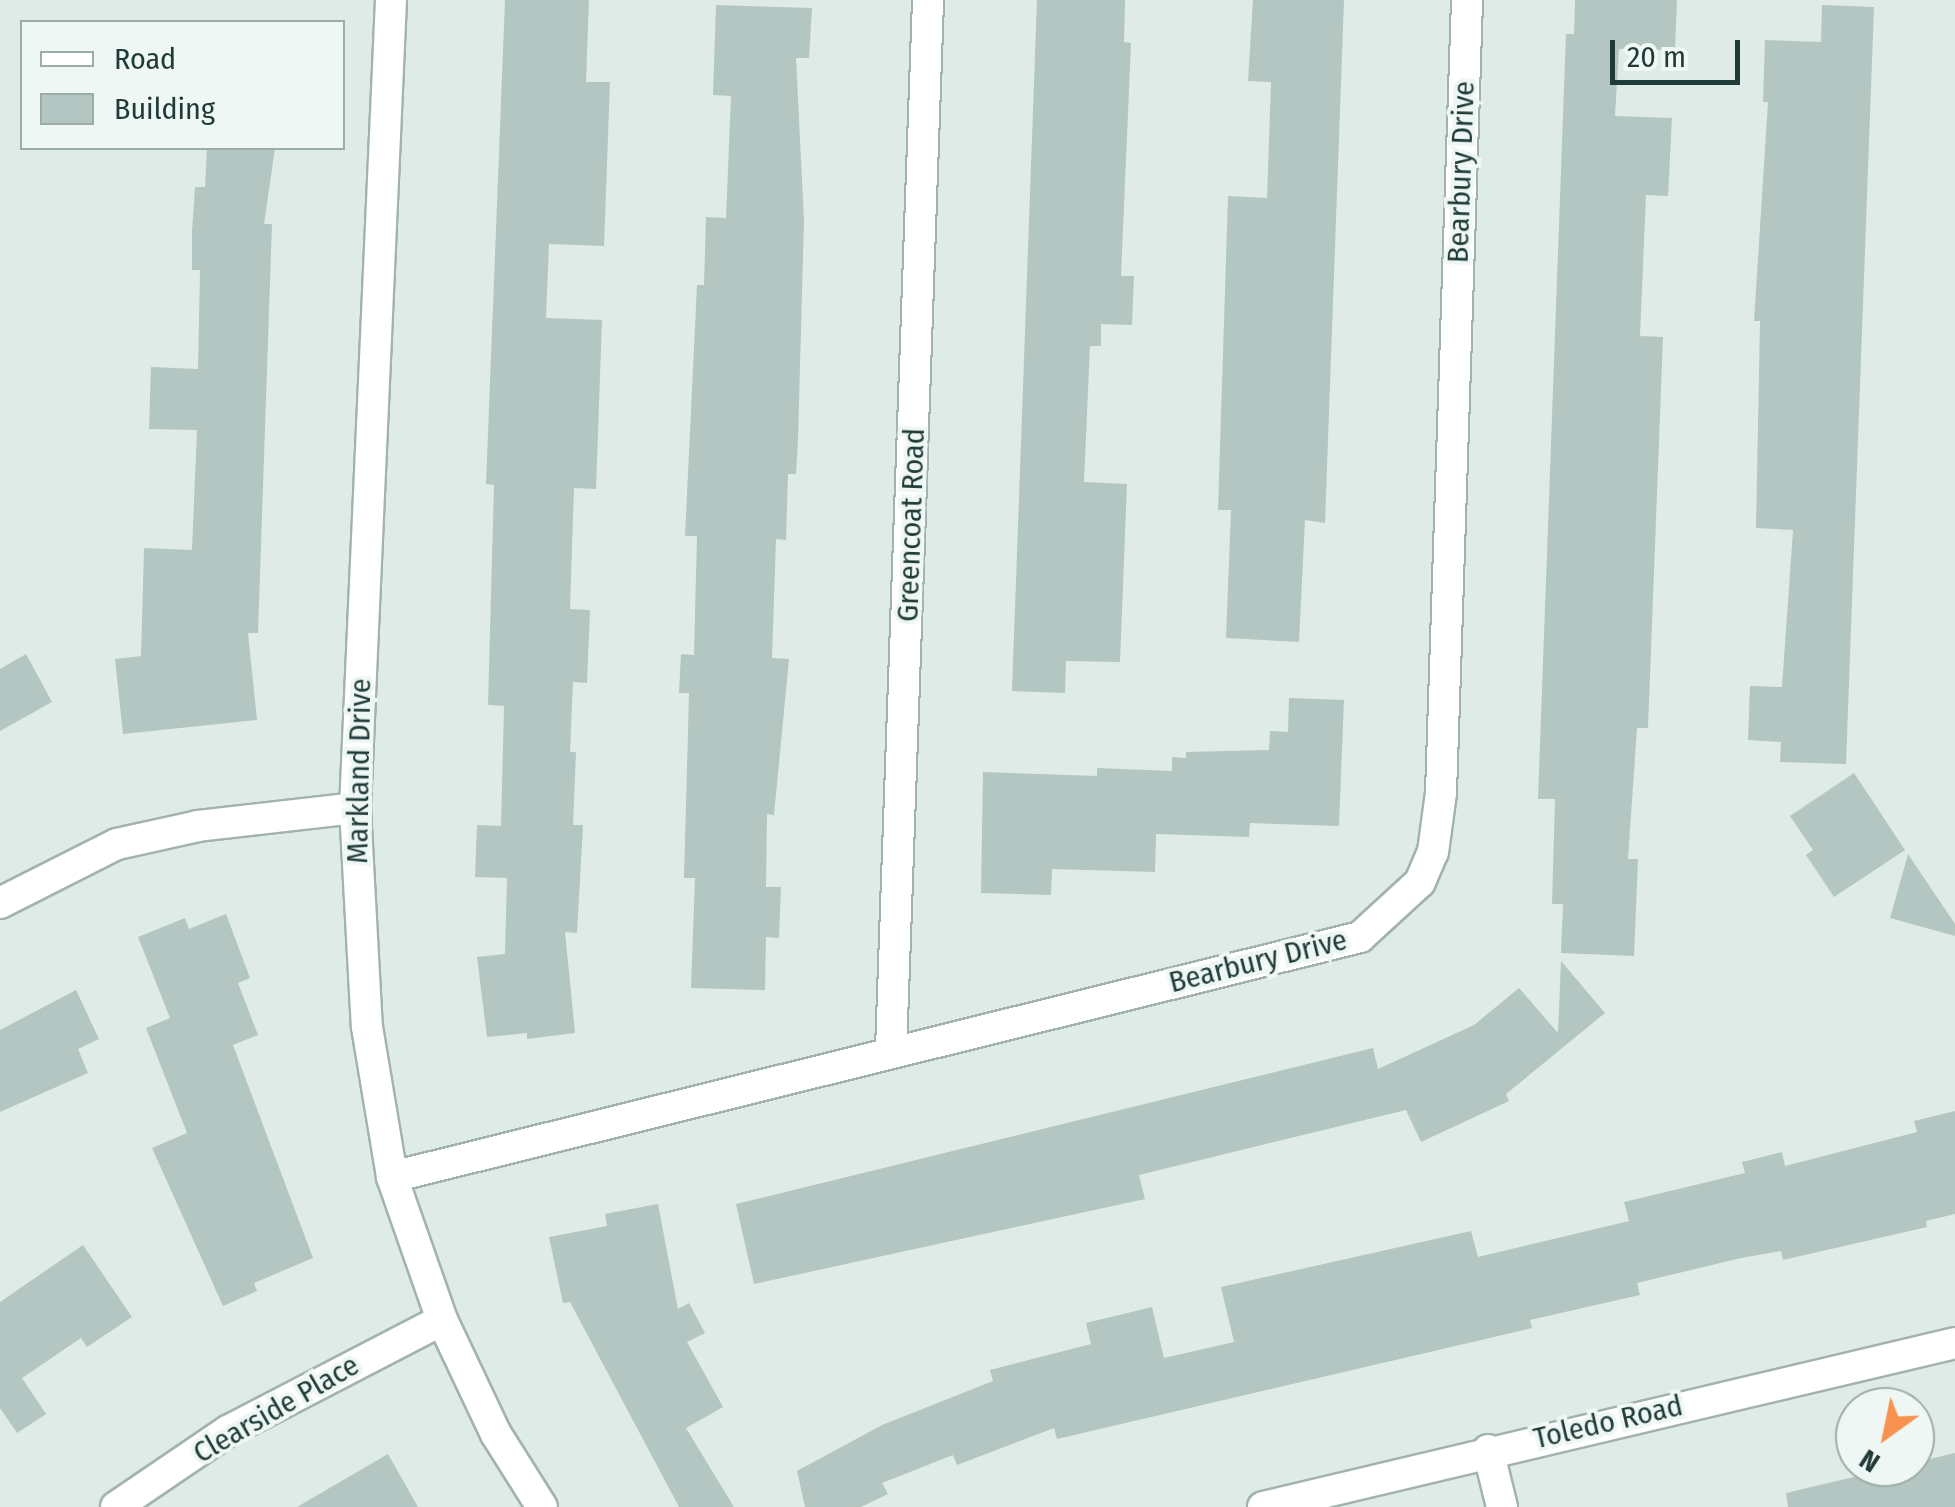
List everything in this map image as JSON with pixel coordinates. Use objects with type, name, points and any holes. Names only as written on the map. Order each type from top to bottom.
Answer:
[{"type":"street","name":"Markland Drive","points":[[391,0],[355,808],[367,1027],[392,1177],[442,1320],[496,1434],[542,1507]]},
{"type":"street","name":"Greencoat Road","points":[[891,1050],[928,0]]},
{"type":"street","name":"Bearbury Drive","points":[[392,1177],[891,1050],[1360,937],[1420,882],[1433,852],[1441,793],[1466,0]]},
{"type":"street","points":[[0,903],[117,844],[198,826],[355,808]]},
{"type":"street","name":"Clearside Place","points":[[116,1507],[228,1431],[442,1320]]},
{"type":"street","name":"Toledo Road","points":[[1263,1507],[1488,1450],[1955,1344]]},
{"type":"street","points":[[1488,1450],[1502,1507]]},
{"type":"building","points":[[505,0],[589,0],[586,82],[610,82],[604,246],[549,244],[546,318],[602,320],[596,489],[574,488],[570,609],[590,610],[587,683],[573,682],[570,752],[576,752],[573,825],[583,825],[577,933],[565,932],[575,1033],[527,1039],[527,1033],[487,1037],[477,957],[505,954],[507,878],[475,877],[477,825],[501,826],[504,706],[488,705],[494,485],[486,484]]},
{"type":"building","points":[[1037,0],[1125,0],[1124,42],[1131,43],[1121,276],[1134,276],[1132,325],[1101,324],[1101,346],[1090,346],[1084,482],[1127,484],[1120,662],[1066,661],[1065,693],[1012,691]]},
{"type":"building","points":[[1253,0],[1344,0],[1325,523],[1305,520],[1299,642],[1226,638],[1231,510],[1218,510],[1228,196],[1267,198],[1271,82],[1248,81]]},
{"type":"building","points":[[1575,0],[1677,0],[1675,50],[1619,49],[1615,116],[1672,118],[1668,196],[1646,195],[1640,336],[1663,337],[1648,728],[1637,728],[1628,859],[1638,859],[1634,956],[1561,953],[1563,904],[1552,904],[1555,799],[1538,799],[1566,34],[1574,34]]},
{"type":"building","points":[[716,5],[812,8],[809,58],[796,58],[804,220],[798,440],[796,474],[788,474],[786,540],[776,539],[772,658],[789,659],[774,815],[767,814],[766,887],[781,887],[779,938],[766,937],[765,990],[691,988],[695,878],[684,878],[689,693],[679,693],[681,654],[694,655],[697,536],[685,536],[697,285],[704,285],[706,217],[726,218],[731,96],[713,95]]},
{"type":"building","points":[[1822,5],[1874,7],[1846,764],[1780,762],[1781,742],[1748,740],[1750,686],[1782,687],[1793,530],[1756,528],[1760,321],[1754,321],[1768,102],[1763,102],[1765,40],[1821,42]]},
{"type":"building","points":[[207,150],[275,150],[264,224],[272,224],[258,633],[248,633],[257,720],[123,734],[115,659],[141,656],[144,548],[192,550],[197,430],[149,429],[151,367],[198,369],[200,270],[192,270],[192,232],[195,187],[205,187]]},
{"type":"building","points":[[26,654],[52,702],[0,731],[0,669]]},
{"type":"building","points":[[1289,698],[1344,700],[1339,826],[1250,823],[1249,837],[1156,834],[1155,872],[1052,869],[1051,895],[981,893],[983,772],[1097,776],[1097,768],[1172,771],[1172,757],[1186,758],[1186,752],[1269,750],[1270,731],[1288,732]]},
{"type":"building","points":[[1854,773],[1905,850],[1834,897],[1806,855],[1813,850],[1790,816]]},
{"type":"building","points":[[1908,854],[1955,924],[1955,936],[1890,918]]},
{"type":"building","points":[[226,914],[250,978],[238,983],[258,1035],[233,1045],[313,1258],[254,1283],[257,1291],[223,1306],[152,1148],[187,1133],[146,1028],[170,1018],[138,937],[185,918],[189,929]]},
{"type":"building","points":[[1561,961],[1605,1013],[1506,1094],[1509,1101],[1421,1142],[1406,1110],[1139,1175],[1145,1199],[754,1284],[736,1204],[1373,1048],[1378,1069],[1474,1025],[1519,988],[1558,1033]]},
{"type":"building","points":[[76,990],[99,1039],[78,1049],[88,1073],[0,1112],[0,1030]]},
{"type":"building","points":[[1955,1111],[1955,1214],[1926,1221],[1927,1227],[1783,1260],[1781,1251],[1741,1258],[1637,1283],[1640,1295],[1530,1320],[1532,1328],[1057,1439],[1054,1428],[957,1465],[953,1455],[882,1483],[888,1494],[861,1507],[805,1507],[797,1471],[882,1425],[993,1381],[990,1370],[1091,1344],[1086,1323],[1152,1307],[1164,1358],[1234,1342],[1221,1287],[1471,1231],[1478,1257],[1629,1221],[1624,1202],[1745,1173],[1742,1162],[1782,1152],[1785,1166],[1917,1132],[1914,1121]]},
{"type":"building","points":[[658,1204],[678,1309],[689,1303],[705,1333],[687,1342],[723,1407],[686,1428],[734,1507],[679,1507],[570,1302],[563,1303],[549,1237],[607,1226],[605,1214]]},
{"type":"building","points":[[83,1245],[132,1317],[87,1347],[81,1338],[22,1378],[46,1414],[17,1433],[0,1408],[0,1302]]},
{"type":"building","points":[[1955,1453],[1955,1507],[1788,1507],[1786,1493],[1835,1481],[1835,1487],[1935,1487],[1935,1458]]},
{"type":"building","points":[[388,1454],[418,1507],[297,1507]]}]
